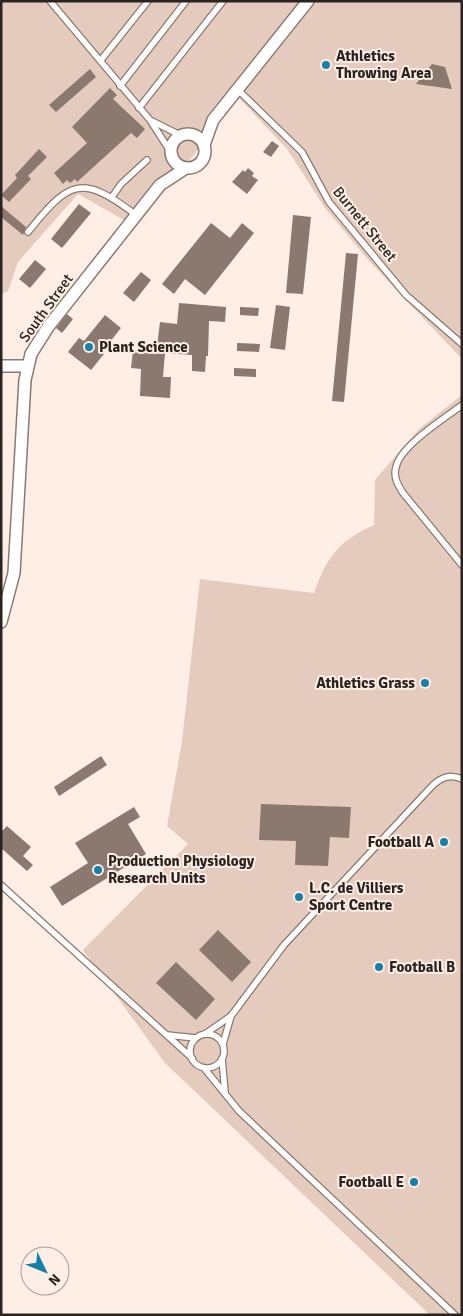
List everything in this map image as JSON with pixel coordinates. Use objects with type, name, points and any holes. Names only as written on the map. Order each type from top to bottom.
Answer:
[{"type":"street","points":[[213,120],[173,142],[171,155],[178,165],[186,168],[200,163],[205,155],[204,145],[213,120],[308,1]]},
{"type":"street","points":[[185,134],[199,137],[204,145]]},
{"type":"street","name":"South Street","points":[[160,185],[171,155]]},
{"type":"street","name":"South Street","points":[[1,622],[14,573],[28,366],[36,345],[48,327],[160,185],[186,168]]},
{"type":"street","points":[[1,366],[28,366]]},
{"type":"lane","points":[[50,1],[150,120],[171,155]]},
{"type":"lane","points":[[101,60],[148,1]]},
{"type":"lane","points":[[120,86],[186,1]]},
{"type":"lane","points":[[139,108],[223,1]]},
{"type":"lane","name":"Burnett Street","points":[[238,90],[302,152],[329,202],[406,295],[462,344]]},
{"type":"lane","points":[[150,120],[185,134]]},
{"type":"lane","points":[[112,198],[122,184],[147,160]]},
{"type":"lane","points":[[28,232],[53,202],[65,193],[89,189],[112,198],[136,215]]},
{"type":"lane","points":[[462,405],[409,447],[399,459],[395,472],[397,482],[403,493],[462,565]]},
{"type":"lane","points":[[165,1034],[196,1038],[231,1016],[284,945],[433,785],[442,778],[449,776],[462,779]]},
{"type":"lane","points":[[1,885],[204,1068],[239,1111],[455,1315]]},
{"type":"lane","points":[[224,1092],[222,1044],[231,1016]]},
{"type":"lane","points":[[205,1034],[216,1036],[222,1044]]},
{"type":"lane","points":[[192,1058],[191,1048],[196,1038]]},
{"type":"lane","points":[[204,1068],[214,1066],[222,1059]]},
{"type":"shaded area","points":[[1,1],[462,1],[462,359],[370,262],[325,208],[287,149],[239,98],[136,227],[78,194],[18,262],[8,291],[1,295]]},
{"type":"shaded area","name":"L.C. de Villiers Sport Centre","points":[[462,395],[462,1315],[430,1315],[165,1063],[83,950],[188,844],[167,826],[182,741],[200,579],[314,593],[324,569],[335,552],[351,537],[374,525],[375,480],[419,429]]},
{"type":"building","points":[[432,64],[445,67],[452,89],[416,84]]},
{"type":"building","points":[[90,69],[96,77],[56,112],[49,105]]},
{"type":"building","points":[[110,88],[117,95],[113,99],[145,129],[137,138],[131,133],[77,182],[75,179],[70,183],[67,180],[63,184],[54,173],[87,143],[72,127]]},
{"type":"building","points":[[272,141],[279,146],[271,157],[263,152]]},
{"type":"building","points":[[39,149],[47,157],[28,176],[31,179],[9,202],[1,195],[17,178],[15,175]]},
{"type":"building","points":[[248,168],[254,173],[252,176],[258,180],[247,194],[232,182],[243,170],[245,172]]},
{"type":"building","points":[[79,204],[91,213],[62,248],[51,239]]},
{"type":"building","points":[[1,206],[26,227],[23,235],[1,217]]},
{"type":"building","points":[[293,215],[311,217],[303,294],[286,293]]},
{"type":"building","points":[[211,223],[230,238],[242,223],[254,233],[205,295],[185,279],[174,294],[162,284]]},
{"type":"building","points":[[346,253],[358,254],[344,402],[332,401]]},
{"type":"building","points":[[35,260],[46,269],[30,288],[19,279]]},
{"type":"building","points":[[141,272],[151,280],[134,302],[123,293]]},
{"type":"building","points":[[179,303],[226,307],[225,322],[209,321],[208,356],[206,356],[205,372],[192,371],[192,355],[165,353],[163,377],[171,377],[170,398],[140,396],[141,369],[131,368],[133,351],[156,354],[160,322],[177,324]]},
{"type":"building","points":[[276,305],[290,307],[285,350],[270,348]]},
{"type":"building","points":[[240,307],[259,308],[258,316],[240,315]]},
{"type":"building","points":[[67,314],[73,319],[62,333],[56,328]]},
{"type":"building","name":"Plant Science","points":[[105,315],[121,328],[102,352],[104,354],[91,370],[68,352],[79,338],[84,341]]},
{"type":"building","points":[[237,343],[260,344],[259,352],[237,351]]},
{"type":"building","points":[[234,368],[256,369],[256,377],[234,376]]},
{"type":"building","points":[[101,756],[107,765],[59,796],[54,787]]},
{"type":"building","points":[[261,804],[351,807],[349,838],[330,837],[328,866],[295,865],[296,841],[259,840]]},
{"type":"building","name":"Production Physiology Research Units","points":[[134,807],[140,817],[128,824],[146,854],[62,906],[50,887],[88,863],[75,843]]},
{"type":"building","points":[[7,826],[31,847],[23,856],[33,865],[27,871],[1,848],[1,832]]},
{"type":"building","points":[[218,930],[251,962],[232,982],[199,950]]},
{"type":"building","points":[[176,962],[215,999],[196,1020],[156,983]]},
{"type":"place","name":"Athletics Throwing Area","points":[[326,65]]},
{"type":"place","name":"Plant Science","points":[[89,347]]},
{"type":"place","name":"Athletics Grass","points":[[425,683]]},
{"type":"place","name":"Football A","points":[[444,842]]},
{"type":"place","name":"Production Physiology Research Units","points":[[98,870]]},
{"type":"place","name":"L.C. de Villiers Sport Centre","points":[[299,897]]},
{"type":"place","name":"Football B","points":[[379,967]]},
{"type":"place","name":"Football E","points":[[414,1182]]}]
